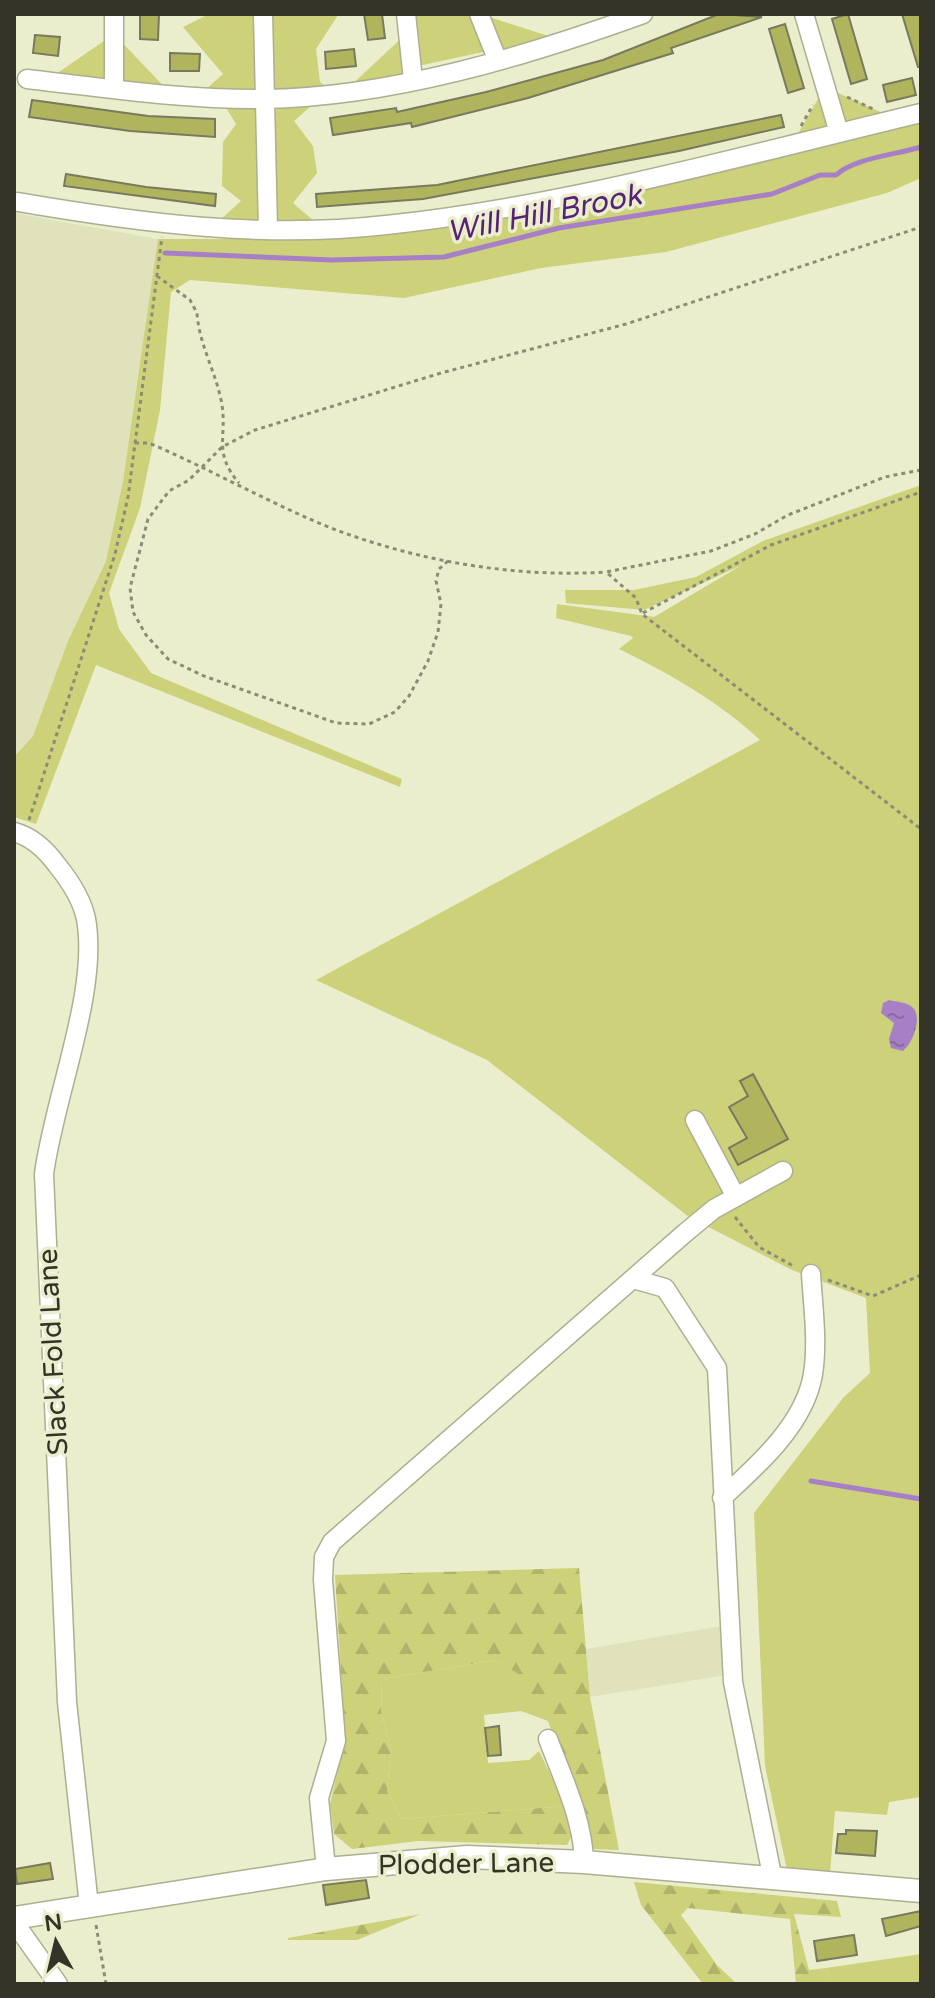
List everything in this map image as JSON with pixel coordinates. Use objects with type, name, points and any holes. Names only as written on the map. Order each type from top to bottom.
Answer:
[{"type":"main road","name":"Plodder Lane","points":[[14,1920],[326,1869],[467,1857],[584,1862],[921,1891]]},
{"type":"street","points":[[114,14],[114,88]]},
{"type":"street","points":[[263,14],[268,230]]},
{"type":"street","points":[[406,14],[413,80]]},
{"type":"street","points":[[479,14],[497,59]]},
{"type":"street","points":[[804,14],[839,133]]},
{"type":"street","points":[[27,79],[173,96],[266,99],[413,80],[497,59],[637,15]]},
{"type":"street","points":[[18,202],[164,226],[268,230],[384,226],[604,188],[921,113]]},
{"type":"street","name":"Slack Fold Lane","points":[[19,834],[50,855],[71,883],[85,916],[87,933],[82,1003],[54,1111],[44,1174],[66,1686],[91,1906]]},
{"type":"street","points":[[695,1120],[736,1197]]},
{"type":"street","points":[[326,1869],[319,1798],[336,1741],[324,1557],[332,1542],[714,1209],[783,1171]]},
{"type":"street","points":[[722,1498],[771,1450],[808,1391],[814,1356],[811,1274]]},
{"type":"street","points":[[633,1279],[665,1288],[717,1368],[733,1682],[773,1880]]},
{"type":"street","points":[[548,1739],[584,1838],[584,1862]]},
{"type":"street","points":[[14,1920],[58,1984]]},
{"type":"path","points":[[792,144],[825,86],[896,119]]},
{"type":"path","points":[[19,834],[115,554],[135,443],[164,226]]},
{"type":"path","points":[[448,561],[439,569],[436,581],[441,604],[438,632],[422,673],[395,712],[369,724],[336,723],[204,676],[168,659],[146,635],[133,612],[130,588],[148,519],[169,491],[189,480],[222,447],[283,422],[441,373],[626,324],[921,227]]},
{"type":"path","points":[[157,276],[190,300],[197,313],[222,405],[222,447],[227,466],[245,488]]},
{"type":"path","points":[[135,443],[149,443],[329,527],[382,546],[448,561],[567,574],[606,572],[711,551],[755,534],[788,515],[885,477],[921,470]]},
{"type":"path","points":[[642,614],[771,545],[921,492]]},
{"type":"path","points":[[606,572],[636,598],[642,614],[921,829]]},
{"type":"path","points":[[91,1906],[106,1984]]},
{"type":"shaded area","points":[[14,213],[158,239],[144,361],[117,522],[106,561],[68,641],[33,736],[14,757]]},
{"type":"shaded area","points":[[722,1626],[726,1675],[590,1697],[586,1649]]},
{"type":"green space","points":[[209,14],[338,15],[316,49],[320,82],[335,93],[326,93],[294,121],[313,146],[317,173],[293,203],[322,228],[211,228],[241,201],[222,186],[223,142],[236,124],[220,98],[197,97],[223,74],[183,27]]},
{"type":"green space","points":[[410,14],[474,14],[486,49],[418,66]]},
{"type":"green space","points":[[480,14],[561,40],[497,59]]},
{"type":"green space","points":[[408,32],[413,80],[345,91]]},
{"type":"green space","points":[[114,34],[173,96],[46,81]]},
{"type":"green space","points":[[825,87],[896,119],[792,144]]},
{"type":"green space","points":[[921,119],[921,178],[887,193],[666,252],[541,268],[404,298],[190,280],[171,292],[160,410],[140,508],[109,593],[119,629],[151,673],[402,779],[400,787],[96,665],[36,824],[14,817],[14,757],[33,736],[68,641],[106,561],[123,482],[158,239],[296,239],[428,228]]},
{"type":"green space","points":[[921,485],[921,1797],[889,1802],[887,1815],[835,1811],[830,1873],[787,1870],[765,1766],[754,1513],[843,1398],[870,1373],[866,1298],[792,1270],[689,1217],[487,1060],[316,980],[760,740],[693,689],[619,649],[633,638],[631,636],[556,618],[557,604],[654,617],[742,565],[644,610],[566,603],[565,590],[634,590],[696,577],[763,541]]},
{"type":"green space","points":[[579,1568],[590,1697],[619,1850],[592,1849],[548,1721],[521,1711],[521,1676],[497,1660],[382,1679],[381,1711],[391,1750],[387,1791],[401,1819],[566,1806],[573,1834],[567,1845],[418,1841],[352,1849],[334,1834],[330,1804],[345,1739],[335,1575]]},
{"type":"green space","points":[[497,1660],[521,1675],[521,1711],[484,1715],[488,1763],[529,1760],[539,1751],[566,1806],[401,1819],[387,1791],[391,1750],[381,1711],[382,1679]]},
{"type":"green space","points":[[634,1882],[837,1901],[841,1917],[794,1914],[809,1970],[826,1968],[831,1984],[796,1984],[790,1919],[688,1908],[681,1915],[717,1965],[737,1984],[703,1984],[641,1905]]},
{"type":"green space","points":[[421,1914],[357,1940],[288,1940],[288,1938]]},
{"type":"green space","points":[[921,1954],[921,1984],[831,1984],[826,1968]]},
{"type":"water","points":[[889,1000],[909,1005],[916,1014],[915,1032],[903,1051],[891,1048],[889,1039],[894,1023],[881,1013],[883,1003]]},
{"type":"building","points":[[140,14],[159,14],[158,40],[140,39]]},
{"type":"building","points":[[364,14],[382,14],[385,38],[368,40]]},
{"type":"building","points":[[719,14],[762,17],[671,48],[673,53],[528,98],[412,127],[411,123],[333,135],[330,118],[396,108],[397,112],[486,92],[603,60]]},
{"type":"building","points":[[848,14],[867,79],[851,84],[832,19]]},
{"type":"building","points":[[902,14],[920,14],[921,67],[918,67]]},
{"type":"building","points":[[785,24],[804,88],[788,93],[769,29]]},
{"type":"building","points":[[35,35],[60,37],[58,56],[33,53]]},
{"type":"building","points":[[354,49],[356,66],[326,69],[325,52]]},
{"type":"building","points":[[170,53],[200,54],[199,71],[170,71]]},
{"type":"building","points":[[912,78],[916,95],[887,102],[883,85]]},
{"type":"building","points":[[32,100],[148,116],[215,119],[215,137],[130,131],[29,117]]},
{"type":"building","points":[[781,115],[784,127],[679,151],[423,199],[317,207],[316,194],[437,185]]},
{"type":"building","points":[[66,174],[216,194],[215,206],[64,186]]},
{"type":"building","points":[[753,1074],[788,1139],[738,1165],[729,1148],[747,1138],[729,1107],[748,1096],[740,1081]]},
{"type":"building","points":[[499,1726],[501,1755],[488,1756],[485,1728]]},
{"type":"building","points":[[846,1830],[877,1831],[875,1856],[836,1853],[838,1834],[846,1834]]},
{"type":"building","points":[[50,1863],[53,1879],[17,1884],[15,1869]]},
{"type":"building","points":[[366,1880],[369,1898],[326,1905],[323,1885]]},
{"type":"building","points":[[921,1911],[921,1926],[886,1936],[882,1919]]},
{"type":"building","points":[[854,1935],[857,1955],[817,1961],[814,1941]]},
{"type":"waterway","name":"Will Hill Brook","points":[[165,253],[332,260],[444,257],[559,228],[772,194],[820,175],[836,175],[864,161],[921,147]]},
{"type":"waterway","points":[[811,1481],[921,1499]]}]
